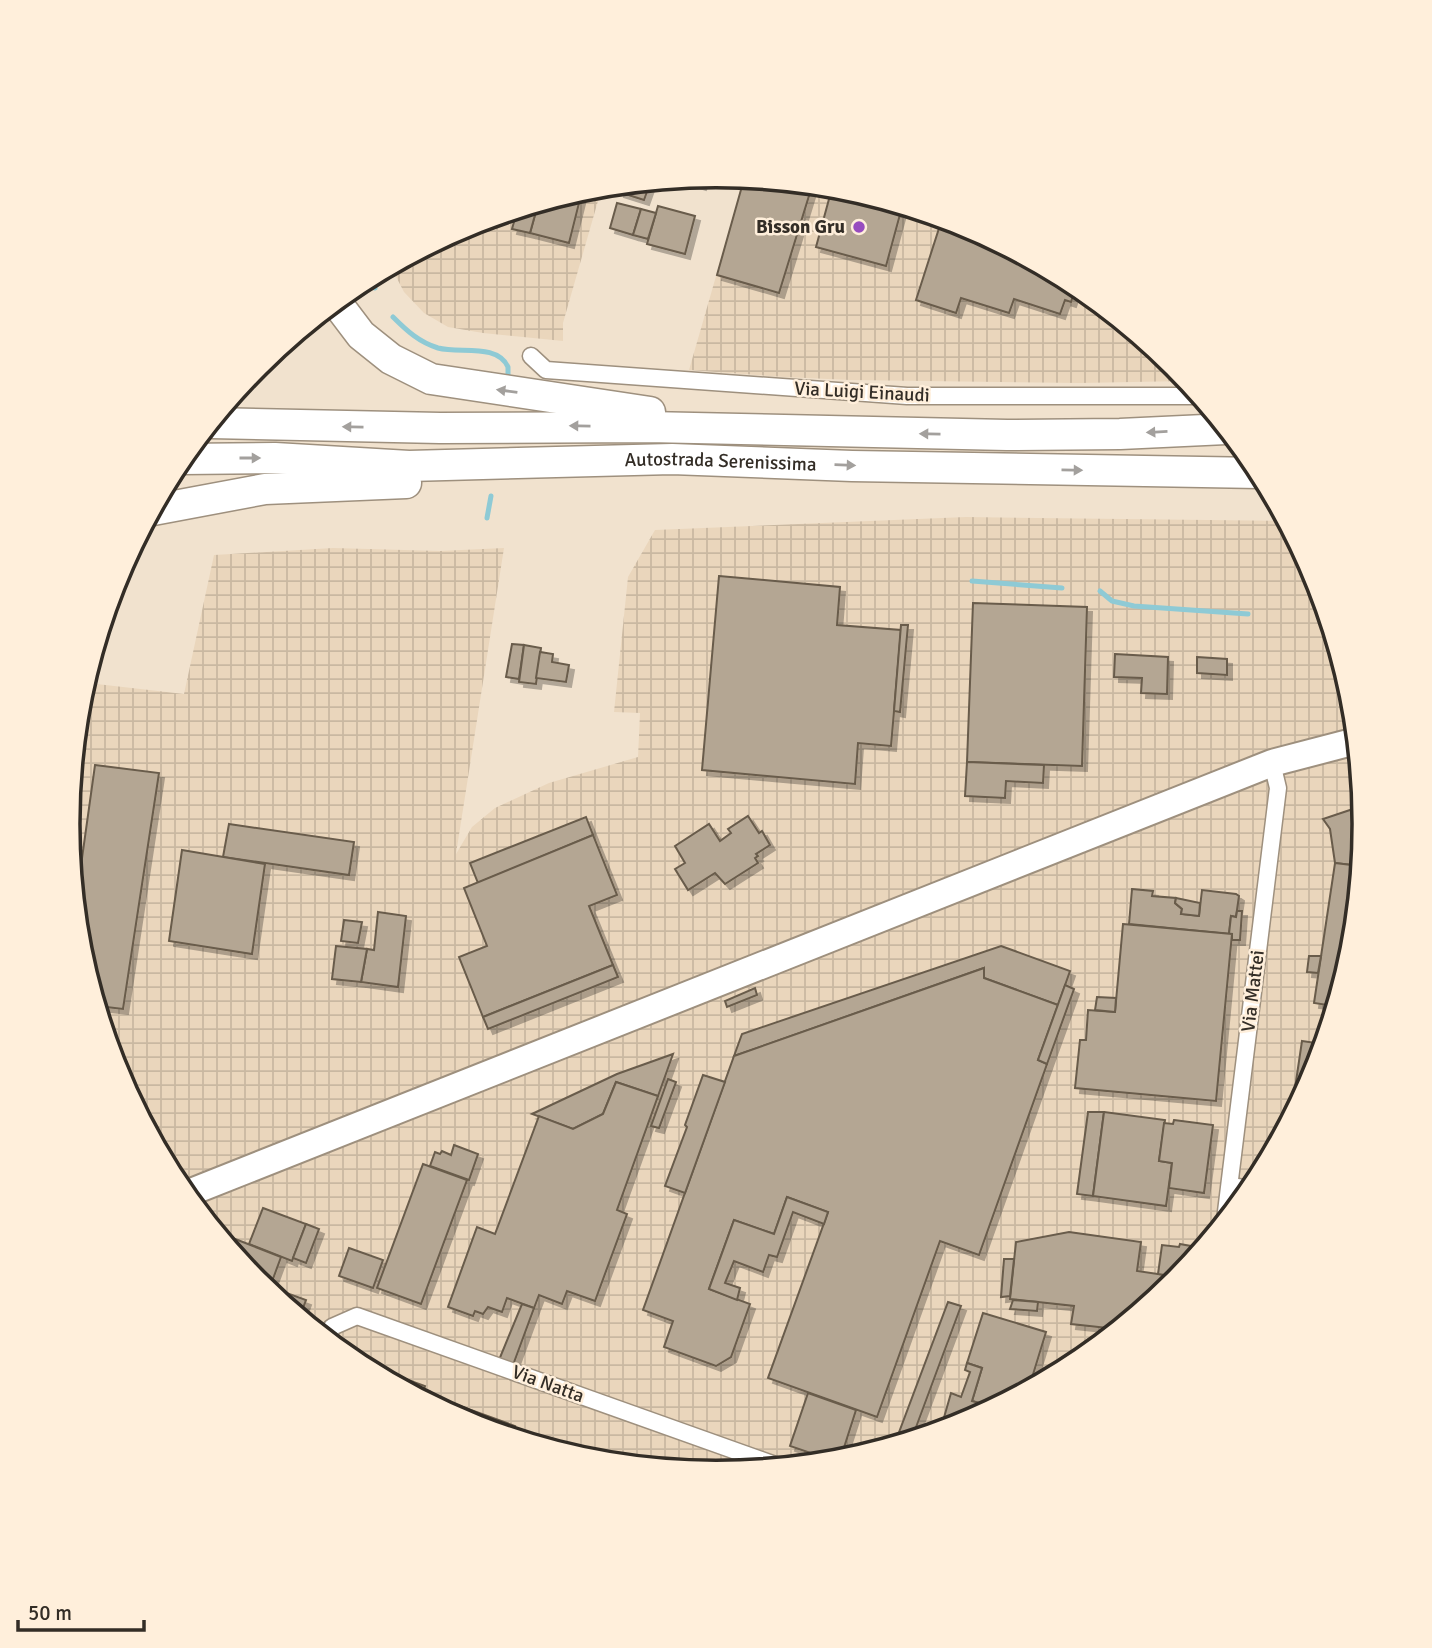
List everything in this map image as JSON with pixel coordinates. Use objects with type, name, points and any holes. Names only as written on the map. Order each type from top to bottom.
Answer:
[{"type":"highway","points":[[342,311],[361,335],[391,359],[431,379],[743,429]]},
{"type":"highway","name":"Autostrada Serenissima","points":[[223,423],[440,428],[552,426],[1007,435],[1214,430]]},
{"type":"highway","name":"Autostrada Serenissima","points":[[197,459],[275,458],[409,466],[672,459],[1245,473]]},
{"type":"highway","points":[[165,508],[265,489],[331,485],[614,479],[721,461]]},
{"type":"main road","points":[[197,1190],[1272,763],[1346,744]]},
{"type":"street","name":"Via Luigi Einaudi","points":[[531,356],[546,370],[907,396],[1185,396]]},
{"type":"street","name":"Via Mattei","points":[[1228,1200],[1278,788],[1272,763]]},
{"type":"street","points":[[1230,1186],[1237,1187]]},
{"type":"street","name":"Via Natta","points":[[331,1330],[357,1316],[756,1458]]},
{"type":"shaded area","points":[[741,189],[840,201],[920,222],[959,237],[997,254],[1069,296],[1135,346],[1171,381],[850,380],[689,370]]},
{"type":"shaded area","points":[[598,200],[563,323],[563,341],[448,327],[424,313],[404,292],[395,276],[435,254],[512,222]]},
{"type":"shaded area","points":[[966,517],[1274,521],[1318,620],[1339,700],[1346,741],[1352,824],[1346,907],[1339,948],[1318,1028],[1303,1067],[1286,1105],[1244,1177],[1194,1243],[1165,1273],[1135,1302],[1069,1352],[997,1394],[959,1411],[920,1426],[840,1447],[799,1454],[716,1460],[633,1454],[592,1447],[512,1426],[473,1411],[435,1394],[363,1352],[297,1302],[267,1273],[238,1243],[188,1177],[146,1105],[129,1067],[114,1028],[93,948],[86,907],[80,824],[86,741],[97,684],[184,694],[214,555],[333,548],[440,551],[504,548],[456,854],[472,827],[495,808],[549,783],[638,757],[640,713],[614,712],[628,577],[655,530]]},
{"type":"building","points":[[741,189],[809,196],[779,293],[717,275]]},
{"type":"building","points":[[647,193],[644,200],[628,195]]},
{"type":"building","name":"Bisson Gru","points":[[829,199],[900,216],[886,266],[816,247]]},
{"type":"building","points":[[617,203],[641,209],[633,235],[610,228]]},
{"type":"building","points":[[579,204],[569,243],[530,233],[535,215]]},
{"type":"building","points":[[658,206],[695,216],[685,254],[647,244]]},
{"type":"building","points":[[641,209],[656,213],[648,239],[633,235]]},
{"type":"building","points":[[535,215],[530,233],[512,229],[514,221]]},
{"type":"building","points":[[939,229],[997,254],[1072,298],[1071,302],[1065,300],[1060,314],[1014,299],[1009,313],[961,298],[956,313],[916,300]]},
{"type":"building","points":[[719,576],[840,587],[837,625],[901,630],[891,746],[858,743],[855,784],[702,770]]},
{"type":"building","points":[[973,603],[1087,607],[1082,766],[967,762]]},
{"type":"building","points":[[901,625],[908,625],[900,712],[894,711]]},
{"type":"building","points":[[512,644],[524,645],[519,679],[506,677]]},
{"type":"building","points":[[524,645],[541,648],[536,684],[519,682]]},
{"type":"building","points":[[540,652],[553,654],[552,662],[569,665],[566,682],[536,678]]},
{"type":"building","points":[[1115,654],[1168,657],[1167,694],[1141,693],[1142,678],[1114,677]]},
{"type":"building","points":[[1197,657],[1227,659],[1227,675],[1197,673]]},
{"type":"building","points":[[967,762],[1044,765],[1043,783],[1006,781],[1005,798],[965,796]]},
{"type":"building","points":[[95,765],[159,773],[123,1009],[108,1007],[102,988],[86,907],[82,860]]},
{"type":"building","points":[[1351,810],[1350,865],[1335,863],[1330,829],[1323,819]]},
{"type":"building","points":[[748,816],[770,845],[756,854],[758,863],[725,884],[715,873],[688,890],[675,869],[685,863],[675,846],[709,824],[720,841],[731,833],[728,829]]},
{"type":"building","points":[[586,817],[593,835],[478,883],[470,863]]},
{"type":"building","points":[[229,824],[354,842],[349,875],[223,857]]},
{"type":"building","points":[[593,835],[617,895],[589,906],[613,965],[483,1017],[459,957],[487,946],[464,888]]},
{"type":"building","points":[[182,850],[265,864],[252,954],[169,941]]},
{"type":"building","points":[[1335,863],[1350,865],[1346,907],[1330,988],[1325,1005],[1314,1003]]},
{"type":"building","points":[[1132,889],[1153,891],[1152,896],[1176,898],[1175,903],[1182,909],[1181,914],[1199,916],[1202,890],[1236,894],[1239,896],[1236,917],[1231,916],[1229,934],[1129,924]]},
{"type":"building","points":[[1176,898],[1200,903],[1199,916],[1181,914],[1182,909],[1175,903]]},
{"type":"building","points":[[1237,911],[1242,911],[1240,940],[1232,940],[1232,934],[1229,934],[1231,916],[1236,917]]},
{"type":"building","points":[[378,912],[406,916],[398,987],[361,982],[367,949],[374,950]]},
{"type":"building","points":[[344,920],[362,922],[358,943],[341,941]]},
{"type":"building","points":[[1123,924],[1232,934],[1216,1101],[1075,1088],[1080,1040],[1086,1040],[1088,1010],[1115,1012]]},
{"type":"building","points":[[336,946],[367,949],[361,982],[332,979]]},
{"type":"building","points":[[1001,946],[1070,971],[1058,1005],[984,978],[984,968],[734,1056],[742,1034]]},
{"type":"building","points":[[1309,956],[1321,956],[1318,973],[1307,972]]},
{"type":"building","points":[[613,965],[618,977],[488,1029],[483,1017]]},
{"type":"building","points":[[984,968],[984,978],[1058,1005],[1038,1060],[1047,1064],[979,1255],[940,1241],[877,1417],[768,1378],[828,1212],[787,1197],[774,1234],[734,1220],[709,1289],[750,1304],[731,1357],[716,1366],[664,1347],[673,1321],[643,1310],[734,1056]]},
{"type":"building","points":[[1065,985],[1074,989],[1047,1064],[1038,1060]]},
{"type":"building","points":[[755,988],[757,995],[727,1007],[725,1001]]},
{"type":"building","points":[[1097,997],[1116,998],[1115,1012],[1095,1010]]},
{"type":"building","points":[[1302,1041],[1312,1042],[1303,1067],[1296,1083]]},
{"type":"building","points":[[673,1054],[658,1096],[616,1082],[603,1114],[573,1129],[532,1114],[617,1074]]},
{"type":"building","points":[[703,1075],[725,1082],[685,1193],[665,1186]]},
{"type":"building","points":[[668,1079],[676,1082],[659,1128],[651,1126]]},
{"type":"building","points":[[616,1082],[658,1096],[617,1210],[627,1214],[595,1301],[567,1291],[562,1304],[539,1295],[534,1308],[507,1298],[502,1312],[488,1307],[483,1314],[475,1311],[473,1316],[448,1307],[477,1227],[495,1234],[539,1116],[573,1129],[603,1114]]},
{"type":"building","points":[[1088,1112],[1104,1112],[1093,1196],[1077,1194]]},
{"type":"building","points":[[1104,1112],[1165,1120],[1159,1161],[1172,1163],[1166,1206],[1093,1196]]},
{"type":"building","points":[[1174,1120],[1213,1125],[1204,1193],[1169,1188],[1172,1163],[1159,1161],[1164,1123],[1173,1124]]},
{"type":"building","points":[[454,1145],[478,1154],[469,1180],[430,1166],[435,1152],[440,1154],[442,1151],[451,1155]]},
{"type":"building","points":[[423,1164],[467,1180],[421,1304],[377,1288]]},
{"type":"building","points":[[787,1197],[828,1212],[824,1224],[793,1212],[777,1257],[769,1255],[763,1272],[734,1261],[725,1283],[740,1288],[737,1300],[709,1289],[734,1220],[774,1234]]},
{"type":"building","points":[[263,1208],[306,1224],[292,1261],[249,1244]]},
{"type":"building","points":[[306,1224],[319,1229],[306,1263],[293,1258]]},
{"type":"building","points":[[1069,1232],[1141,1242],[1137,1271],[1163,1275],[1104,1328],[1071,1324],[1074,1306],[1010,1299],[1016,1242]]},
{"type":"building","points":[[235,1239],[281,1257],[273,1279]]},
{"type":"building","points":[[1180,1244],[1191,1246],[1163,1275],[1158,1274],[1162,1245],[1179,1247]]},
{"type":"building","points":[[349,1248],[383,1260],[373,1288],[339,1276]]},
{"type":"building","points":[[1004,1259],[1014,1259],[1010,1296],[1001,1297]]},
{"type":"building","points":[[288,1294],[306,1300],[303,1307]]},
{"type":"building","points":[[1013,1300],[1038,1302],[1037,1311],[1010,1309]]},
{"type":"building","points":[[948,1302],[961,1306],[916,1427],[899,1432]]},
{"type":"building","points":[[522,1304],[534,1308],[513,1365],[499,1360]]},
{"type":"building","points":[[983,1313],[1046,1332],[1033,1375],[978,1403],[972,1401],[982,1368],[967,1363]]},
{"type":"building","points":[[967,1363],[982,1368],[972,1401],[978,1403],[944,1417],[951,1393],[961,1397],[970,1372],[965,1370]]},
{"type":"building","points":[[808,1393],[856,1410],[844,1446],[809,1452],[790,1446]]},
{"type":"waterway","points":[[393,317],[431,346],[496,355],[508,367],[508,376]]},
{"type":"waterway","points":[[487,518],[491,496]]},
{"type":"waterway","points":[[972,581],[1062,588]]},
{"type":"waterway","points":[[1100,591],[1112,601],[1134,606],[1248,614]]},
{"type":"place","name":"Bisson Gru","points":[[859,227]]}]
